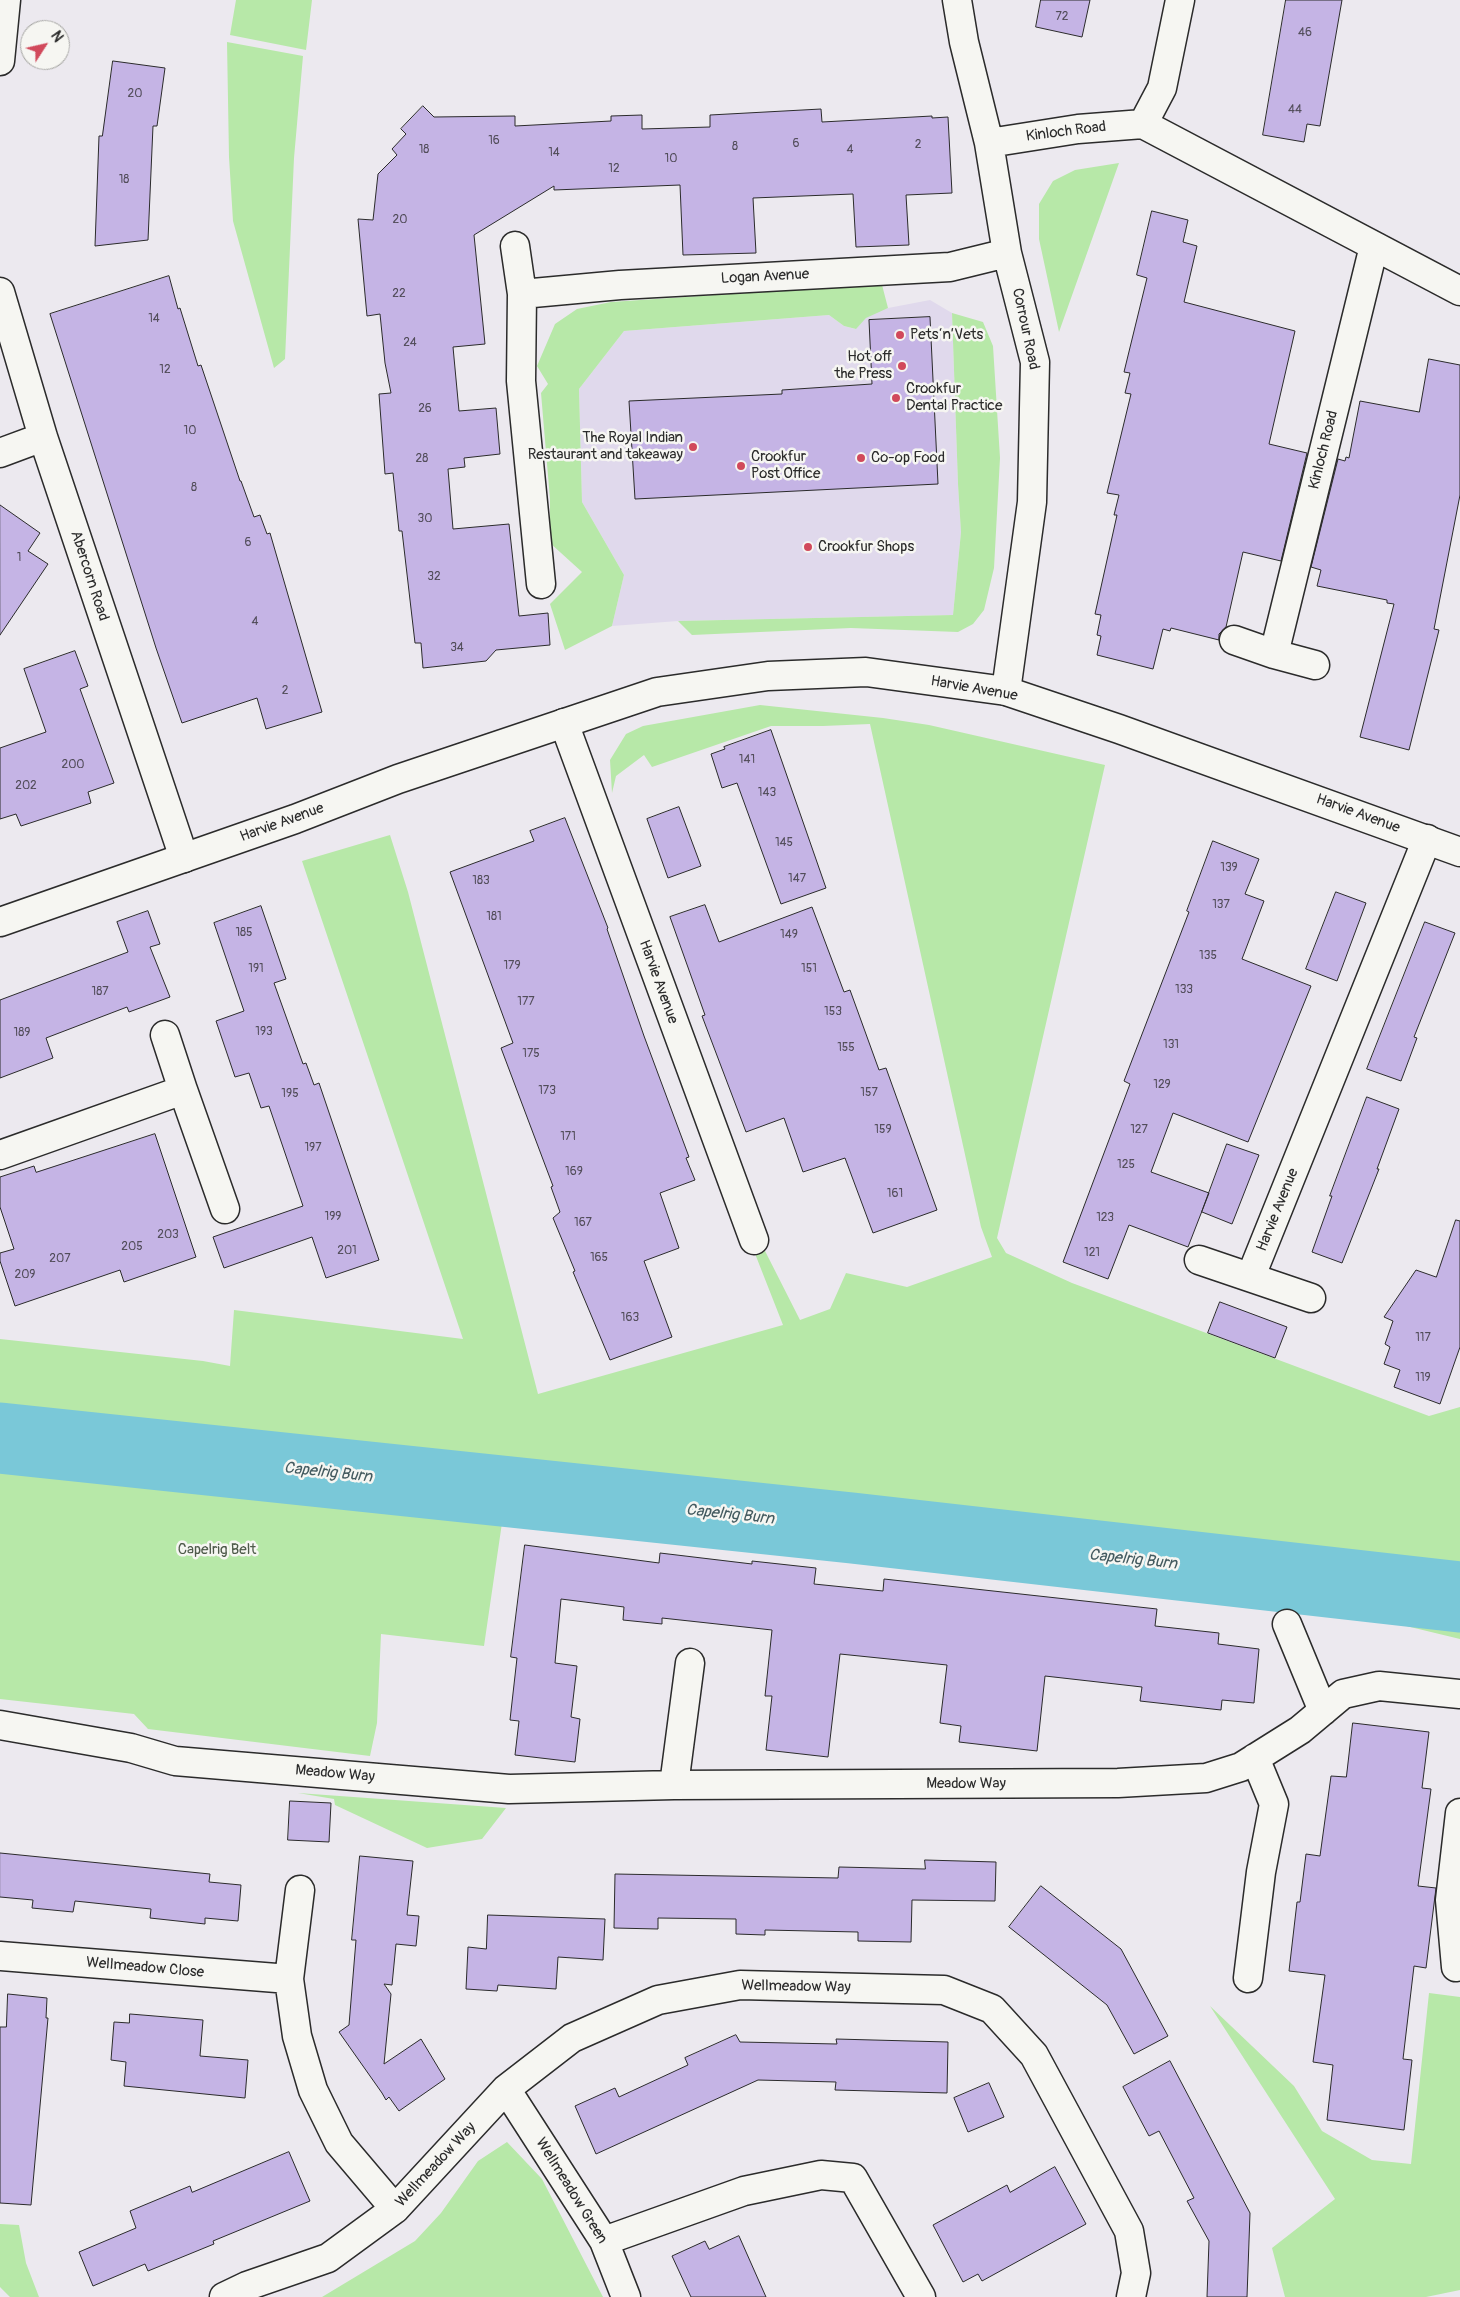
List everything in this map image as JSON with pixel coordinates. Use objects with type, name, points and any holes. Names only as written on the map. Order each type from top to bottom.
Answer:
[{"type":"street","points":[[0,61],[6,0]]},
{"type":"street","name":"Corrour Road","points":[[957,0],[964,42],[989,143],[1007,253],[1035,362],[1032,502],[1006,691]]},
{"type":"street","points":[[1180,0],[1162,88],[1143,124],[1460,291]]},
{"type":"street","name":"Kinloch Road","points":[[989,143],[1078,129],[1143,124]]},
{"type":"street","points":[[515,246],[522,294],[521,381],[541,584]]},
{"type":"street","name":"Kinloch Road","points":[[1274,654],[1374,246]]},
{"type":"street","name":"Logan Avenue","points":[[522,294],[620,285],[950,267],[1007,253]]},
{"type":"street","name":"Abercorn Road","points":[[0,292],[43,437],[184,858]]},
{"type":"street","points":[[0,453],[43,437]]},
{"type":"street","points":[[1234,640],[1274,654],[1315,665]]},
{"type":"street","name":"Harvie Avenue","points":[[0,922],[295,819],[374,788],[658,692],[768,676],[866,672],[1006,691],[1460,852]]},
{"type":"street","name":"Harvie Avenue","points":[[564,723],[754,1240]]},
{"type":"street","name":"Harvie Avenue","points":[[1251,1276],[1427,839]]},
{"type":"street","points":[[164,1036],[225,1209]]},
{"type":"street","points":[[0,1155],[184,1090]]},
{"type":"street","points":[[1199,1260],[1251,1276],[1311,1298]]},
{"type":"street","points":[[1287,1624],[1323,1711]]},
{"type":"street","points":[[674,1785],[690,1664]]},
{"type":"street","name":"Meadow Way","points":[[0,1725],[131,1748],[174,1762],[509,1789],[674,1785],[1118,1783],[1206,1778],[1240,1767],[1300,1730],[1343,1694],[1378,1686],[1460,1694]]},
{"type":"street","points":[[1248,1978],[1261,1872],[1274,1804],[1255,1758]]},
{"type":"street","points":[[1456,1967],[1450,1900],[1460,1814]]},
{"type":"street","points":[[300,1890],[289,1979],[297,2036],[313,2090],[340,2143],[395,2209]]},
{"type":"street","name":"Wellmeadow Close","points":[[0,1956],[289,1979]]},
{"type":"street","name":"Wellmeadow Way","points":[[242,2294],[328,2258],[395,2209],[506,2089],[572,2038],[658,2000],[740,1985],[944,1990],[992,2009],[1034,2055],[1129,2231],[1136,2273],[1131,2297]]},
{"type":"street","name":"Wellmeadow Green","points":[[506,2089],[604,2241],[626,2297]]},
{"type":"street","points":[[604,2241],[744,2191],[821,2175],[853,2178],[921,2297]]},
{"type":"shaded area","points":[[930,300],[952,313],[961,532],[953,615],[678,621],[612,626],[624,575],[582,502],[579,389],[624,331],[829,315],[844,326],[855,329],[866,318],[883,309]]},
{"type":"green space","points":[[236,0],[312,0],[306,50],[230,35]]},
{"type":"green space","points":[[227,42],[303,56],[294,158],[285,359],[274,368],[233,221],[229,157]]},
{"type":"green space","points":[[1119,163],[1059,332],[1039,239],[1039,204],[1053,181],[1075,170]]},
{"type":"green space","points":[[881,281],[888,308],[866,318],[856,329],[844,326],[829,315],[624,331],[579,389],[582,502],[624,575],[612,626],[565,650],[550,604],[582,572],[550,543],[550,499],[541,393],[548,384],[537,366],[555,324],[577,309],[611,302],[850,286]]},
{"type":"green space","points":[[952,313],[983,322],[993,346],[1000,458],[994,568],[984,610],[973,624],[958,632],[851,628],[692,635],[678,621],[953,615],[961,532]]},
{"type":"green space","name":"Capelrig Belt","points":[[760,705],[883,718],[929,725],[1105,765],[997,1238],[1006,1253],[1072,1283],[1429,1416],[1460,1407],[1460,1639],[1203,1577],[1083,1575],[675,1525],[503,1516],[484,1646],[381,1634],[377,1723],[370,1756],[148,1729],[134,1714],[0,1699],[0,1339],[203,1361],[230,1366],[234,1310],[463,1339],[302,861],[390,835],[408,892],[538,1394],[783,1325],[752,1246],[763,1247],[800,1320],[830,1309],[846,1273],[907,1287],[992,1257],[981,1227],[870,724],[771,726],[652,767],[644,755],[616,776],[612,793],[610,760],[626,734],[643,726]]},
{"type":"green space","points":[[298,1793],[506,1808],[482,1839],[427,1848],[335,1805],[334,1799]]},
{"type":"green space","points":[[1429,1993],[1460,1997],[1460,2290],[1426,2297],[1285,2297],[1272,2248],[1335,2199],[1210,2006],[1294,2086],[1322,2131],[1372,2160],[1411,2164]]},
{"type":"green space","points":[[507,2142],[542,2179],[603,2297],[322,2297],[415,2241],[441,2213],[478,2161]]},
{"type":"green space","points":[[0,2224],[19,2225],[26,2263],[39,2297],[10,2297],[0,2287]]},
{"type":"building","points":[[1041,0],[1090,0],[1082,37],[1036,27]]},
{"type":"building","points":[[1286,0],[1342,0],[1320,126],[1307,124],[1304,142],[1263,135]]},
{"type":"building","points":[[113,61],[165,68],[157,126],[153,126],[148,240],[95,246],[99,136],[102,136]]},
{"type":"building","points":[[423,106],[434,117],[515,116],[515,126],[611,121],[611,116],[642,115],[642,129],[710,127],[710,115],[821,109],[822,122],[932,116],[932,118],[948,117],[952,193],[906,195],[909,245],[856,247],[853,194],[753,198],[756,253],[683,255],[680,185],[554,190],[554,186],[474,235],[485,344],[453,347],[459,411],[496,408],[500,454],[464,458],[465,467],[448,469],[453,529],[509,524],[519,616],[548,613],[550,645],[496,650],[486,661],[423,668],[421,643],[415,643],[393,473],[385,474],[379,394],[391,393],[385,363],[380,314],[367,316],[358,219],[373,220],[378,174],[397,155],[392,149],[406,134],[401,129]]},
{"type":"building","points":[[1152,211],[1188,220],[1183,242],[1197,246],[1184,302],[1295,331],[1269,444],[1307,453],[1281,561],[1243,552],[1226,627],[1219,634],[1219,640],[1171,628],[1170,631],[1163,629],[1153,669],[1097,655],[1101,636],[1097,635],[1101,615],[1095,614],[1117,515],[1114,515],[1119,495],[1107,493],[1131,394],[1125,393],[1130,373],[1124,372],[1147,278],[1137,275]]},
{"type":"building","points":[[169,276],[178,309],[180,308],[198,366],[201,365],[254,517],[260,515],[267,534],[270,533],[322,712],[266,729],[257,698],[182,723],[156,648],[50,314]]},
{"type":"building","points":[[930,317],[938,484],[635,499],[629,401],[782,394],[782,390],[872,384],[869,320]]},
{"type":"building","points":[[1429,359],[1460,365],[1460,495],[1434,629],[1439,630],[1409,750],[1360,737],[1394,604],[1387,603],[1387,600],[1317,586],[1321,570],[1311,567],[1338,459],[1345,461],[1346,457],[1349,458],[1360,401],[1419,412]]},
{"type":"building","points":[[0,505],[40,533],[28,551],[48,564],[0,635]]},
{"type":"building","points":[[75,651],[88,686],[80,689],[114,783],[88,792],[91,803],[21,826],[16,814],[0,819],[0,748],[46,732],[24,669]]},
{"type":"building","points":[[771,730],[826,888],[781,904],[737,783],[722,788],[711,754],[725,749],[724,747]]},
{"type":"building","points":[[679,807],[701,866],[668,878],[647,819]]},
{"type":"building","points":[[565,818],[608,928],[644,1036],[689,1157],[686,1158],[695,1180],[660,1193],[679,1248],[644,1261],[672,1337],[610,1360],[573,1272],[575,1271],[553,1218],[560,1212],[551,1187],[553,1186],[501,1048],[513,1043],[450,872],[534,841],[530,831]]},
{"type":"building","points":[[1213,841],[1259,859],[1245,894],[1264,901],[1242,959],[1311,986],[1248,1142],[1173,1113],[1151,1172],[1209,1193],[1188,1247],[1129,1225],[1108,1279],[1063,1262],[1130,1084],[1124,1081],[1189,912],[1187,911]]},
{"type":"building","points":[[1336,892],[1366,903],[1337,981],[1306,969]]},
{"type":"building","points":[[705,905],[719,942],[812,907],[844,992],[850,990],[879,1070],[886,1068],[937,1210],[873,1233],[845,1158],[803,1172],[784,1118],[746,1132],[702,1016],[705,1015],[670,917]]},
{"type":"building","points":[[261,906],[286,979],[274,983],[303,1064],[306,1063],[314,1085],[319,1083],[379,1260],[326,1278],[312,1237],[224,1268],[213,1237],[303,1206],[269,1106],[261,1108],[249,1073],[235,1077],[216,1021],[244,1011],[214,923]]},
{"type":"building","points":[[148,911],[160,944],[150,947],[170,997],[129,1012],[127,1007],[46,1038],[53,1058],[0,1078],[0,1000],[128,952],[117,922]]},
{"type":"building","points":[[1425,922],[1455,933],[1414,1037],[1417,1038],[1401,1081],[1367,1069]]},
{"type":"building","points":[[1367,1097],[1399,1109],[1377,1169],[1379,1169],[1342,1263],[1312,1252],[1332,1196],[1330,1196]]},
{"type":"building","points":[[155,1134],[196,1257],[124,1282],[120,1270],[15,1306],[0,1261],[0,1253],[14,1249],[0,1207],[0,1177],[34,1166],[36,1172]]},
{"type":"building","points":[[1227,1144],[1259,1155],[1232,1224],[1202,1212]]},
{"type":"building","points":[[1456,1220],[1460,1221],[1460,1347],[1440,1404],[1394,1387],[1400,1370],[1384,1364],[1390,1347],[1385,1344],[1393,1321],[1384,1317],[1416,1270],[1436,1277]]},
{"type":"building","points":[[1220,1302],[1287,1327],[1275,1358],[1208,1333]]},
{"type":"building","points":[[525,1545],[659,1563],[660,1553],[752,1564],[752,1561],[816,1568],[814,1584],[883,1591],[884,1579],[1157,1609],[1155,1626],[1219,1633],[1218,1644],[1259,1649],[1254,1703],[1222,1700],[1221,1710],[1140,1701],[1142,1687],[1045,1676],[1037,1751],[959,1742],[961,1726],[940,1723],[947,1665],[840,1654],[828,1757],[766,1750],[772,1696],[765,1696],[772,1630],[662,1618],[662,1624],[623,1620],[624,1607],[561,1599],[555,1663],[577,1666],[571,1717],[580,1719],[575,1762],[515,1755],[519,1721],[510,1720],[517,1658],[511,1657]]},
{"type":"building","points":[[1353,1723],[1429,1732],[1422,1788],[1431,1789],[1418,1886],[1436,1888],[1426,1968],[1414,1966],[1403,2059],[1412,2060],[1404,2130],[1327,2120],[1333,2065],[1313,2062],[1325,1975],[1289,1971],[1297,1902],[1300,1902],[1306,1854],[1320,1856],[1331,1776],[1346,1777]]},
{"type":"building","points":[[290,1801],[331,1803],[329,1842],[288,1840]]},
{"type":"building","points":[[0,1853],[210,1874],[209,1882],[241,1885],[238,1921],[205,1918],[205,1924],[150,1918],[151,1909],[75,1901],[73,1912],[32,1908],[33,1900],[0,1897]]},
{"type":"building","points":[[360,1856],[413,1861],[407,1915],[419,1916],[416,1946],[396,1944],[392,1985],[384,1984],[391,1994],[384,2064],[421,2039],[445,2079],[399,2111],[389,2097],[386,2100],[339,2032],[349,2025],[356,1940],[352,1940]]},
{"type":"building","points":[[925,1860],[996,1862],[995,1901],[912,1900],[911,1942],[858,1941],[858,1932],[765,1930],[765,1935],[736,1934],[736,1919],[658,1918],[658,1929],[614,1928],[615,1874],[838,1878],[839,1867],[925,1869]]},
{"type":"building","points":[[1041,1886],[1121,1949],[1168,2036],[1134,2054],[1107,2005],[1009,1927]]},
{"type":"building","points":[[488,1915],[605,1919],[603,1960],[558,1957],[556,1989],[498,1985],[497,1991],[466,1989],[468,1947],[486,1949]]},
{"type":"building","points":[[8,1994],[47,1998],[46,2018],[48,2018],[31,2205],[0,2203],[0,2027],[6,2027]]},
{"type":"building","points":[[130,2014],[203,2020],[200,2056],[248,2060],[245,2098],[124,2086],[126,2062],[111,2060],[114,2022],[129,2023]]},
{"type":"building","points":[[736,2035],[740,2042],[837,2044],[836,2039],[948,2042],[947,2093],[835,2090],[836,2082],[758,2080],[596,2154],[575,2106],[615,2088],[619,2097],[688,2065],[685,2058]]},
{"type":"building","points":[[1170,2061],[1250,2213],[1247,2297],[1207,2297],[1209,2241],[1187,2201],[1194,2198],[1159,2131],[1149,2136],[1123,2087]]},
{"type":"building","points":[[989,2083],[1004,2117],[968,2132],[954,2098]]},
{"type":"building","points":[[289,2152],[310,2201],[213,2241],[214,2244],[148,2271],[145,2264],[93,2286],[79,2252],[136,2228],[130,2211],[190,2186],[192,2192]]},
{"type":"building","points":[[1055,2167],[1086,2224],[982,2281],[978,2274],[963,2282],[933,2225],[1007,2185],[1010,2192]]},
{"type":"building","points":[[739,2236],[766,2297],[691,2297],[672,2256],[705,2241],[709,2249]]},
{"type":"waterway","name":"Capelrig Burn","points":[[0,1438],[852,1528],[1460,1597]]},
{"type":"place","name":"Pets‘n’Vets","points":[[900,335]]},
{"type":"place","name":"Hot off the Press","points":[[902,366]]},
{"type":"place","name":"Crookfur Dental Practice","points":[[896,398]]},
{"type":"place","name":"The Royal Indian Restaurant and takeaway","points":[[693,447]]},
{"type":"place","name":"Co-op Food","points":[[861,458]]},
{"type":"place","name":"Crookfur Post Office","points":[[741,466]]},
{"type":"place","name":"Crookfur Shops","points":[[808,547]]}]
